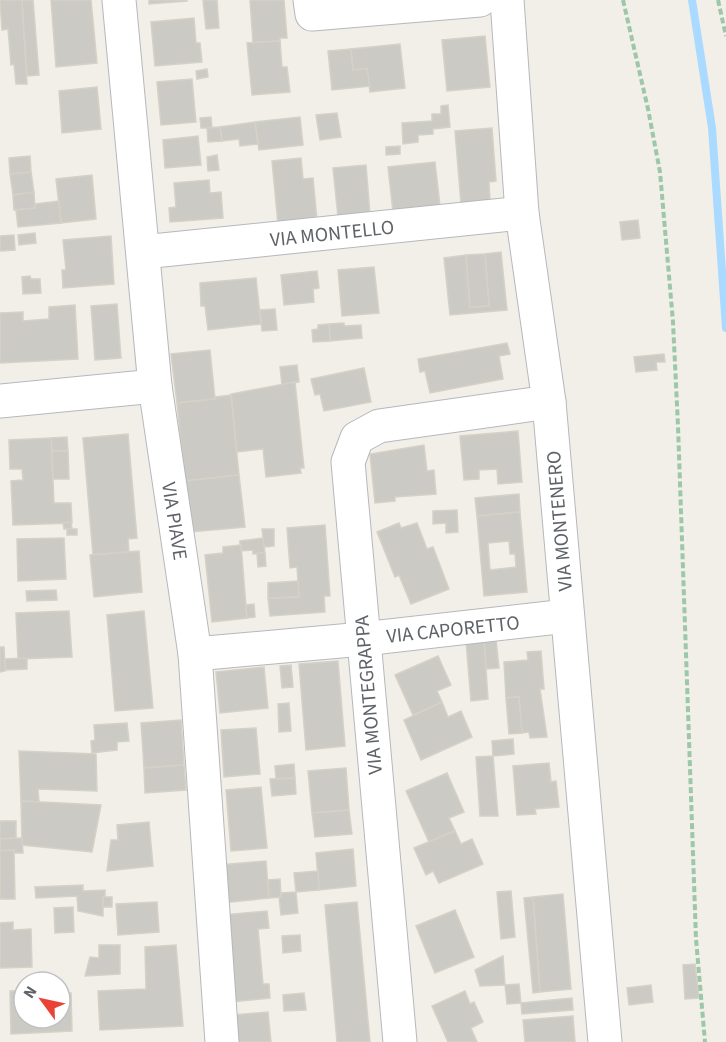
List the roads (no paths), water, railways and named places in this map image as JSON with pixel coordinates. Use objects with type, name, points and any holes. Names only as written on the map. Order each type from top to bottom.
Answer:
[{"type":"street","name":"VIA PIAVE","points":[[119,0],[155,387],[195,654],[222,1042]]},
{"type":"street","points":[[310,0],[312,14],[480,0]]},
{"type":"street","name":"VIA MONTENERO","points":[[507,0],[522,213],[549,402],[605,1042]]},
{"type":"street","name":"VIA MONTELLO","points":[[143,252],[522,213]]},
{"type":"street","points":[[0,401],[155,387]]},
{"type":"street","name":"VIA MONTEGRAPPA","points":[[400,1042],[348,462],[357,438],[379,426],[549,402]]},
{"type":"street","name":"VIA CAPORETTO","points":[[195,654],[363,639],[567,616]]},
{"type":"waterway","points":[[692,0],[712,128],[726,328]]}]
